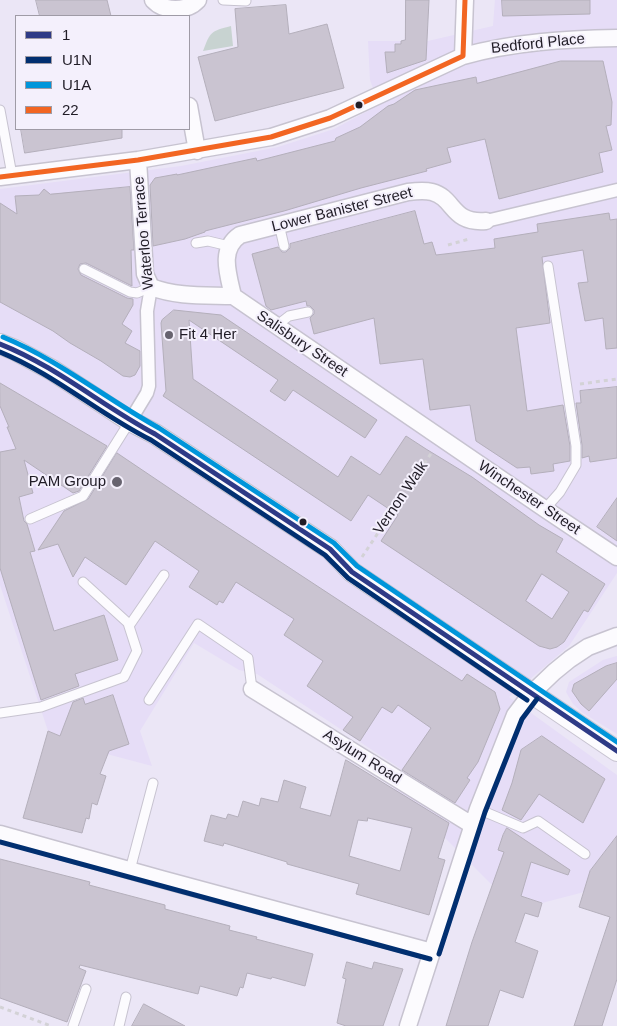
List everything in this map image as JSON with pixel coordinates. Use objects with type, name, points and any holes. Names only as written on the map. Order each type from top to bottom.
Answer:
[{"type":"street","points":[[153,0],[171,13],[194,4],[198,0]]},
{"type":"street","points":[[463,56],[465,0]]},
{"type":"street","name":"Bedford Place","points":[[6,176],[138,160],[271,137],[330,118],[463,56],[528,43],[617,38]]},
{"type":"street","points":[[190,112],[197,151]]},
{"type":"street","name":"Waterloo Terrace","points":[[130,421],[147,393],[149,386],[147,311],[151,287],[145,274],[138,160]]},
{"type":"street","name":"Lower Banister Street","points":[[228,246],[240,235],[408,192],[434,192],[464,218],[475,222],[617,190]]},
{"type":"street","points":[[151,287],[162,292],[182,295],[233,296],[229,277],[228,246]]},
{"type":"street","name":"Salisbury Street","points":[[233,296],[441,438]]},
{"type":"street","points":[[0,344],[52,370],[130,421],[155,434],[330,549],[352,572],[617,751]]},
{"type":"street","name":"Winchester Street","points":[[441,438],[617,557]]},
{"type":"street","points":[[408,1026],[472,825],[515,715],[532,694],[554,672],[588,646],[617,636]]},
{"type":"street","name":"Asylum Road","points":[[252,689],[472,825]]},
{"type":"street","points":[[0,834],[432,952]]},
{"type":"lane","points":[[223,0],[246,1]]},
{"type":"lane","points":[[0,110],[6,176]]},
{"type":"lane","points":[[279,224],[284,246]]},
{"type":"lane","points":[[196,243],[208,241],[228,246]]},
{"type":"lane","points":[[545,509],[560,492],[576,465],[576,446],[548,266]]},
{"type":"lane","points":[[84,269],[130,292],[137,293],[151,287]]},
{"type":"lane","points":[[276,326],[289,316],[308,312]]},
{"type":"lane","points":[[30,520],[83,496],[130,421]]},
{"type":"lane","points":[[129,626],[164,576]]},
{"type":"lane","points":[[0,713],[41,707],[124,678],[137,651],[128,623],[83,582]]},
{"type":"lane","points":[[149,700],[198,624],[248,658],[252,689]]},
{"type":"lane","points":[[130,870],[153,783]]},
{"type":"lane","points":[[478,809],[523,828],[538,821],[585,854]]},
{"type":"lane","points":[[73,1026],[86,989]]},
{"type":"lane","points":[[119,1026],[126,997]]},
{"type":"path","points":[[567,386],[617,379]]},
{"type":"path","name":"Vernon Walk","points":[[352,572],[441,438]]},
{"type":"path","points":[[0,1007],[51,1026]]},
{"type":"shaded area","points":[[495,0],[617,0],[617,573],[569,646],[509,697],[617,775],[617,903],[584,892],[542,903],[493,886],[444,837],[383,822],[401,769],[257,674],[239,670],[194,643],[140,731],[152,766],[103,753],[48,731],[0,585],[0,189],[181,166],[278,147],[334,129],[379,105],[370,80],[368,41],[428,41],[493,26]]},
{"type":"shaded area","points":[[231,26],[233,46],[203,51],[212,33]]},
{"type":"shaded area","points":[[617,656],[617,734],[583,713],[573,704],[566,692],[569,682],[603,660]]},
{"type":"building","points":[[36,0],[107,0],[111,15],[40,15]]},
{"type":"building","points":[[406,0],[429,0],[426,60],[387,73],[385,52],[395,52],[395,44],[401,44],[401,41],[405,40]]},
{"type":"building","points":[[502,0],[590,0],[590,14],[503,16]]},
{"type":"building","points":[[286,5],[289,34],[327,24],[344,88],[215,121],[198,57],[238,47],[235,9]]},
{"type":"building","points":[[561,61],[603,61],[612,102],[611,125],[606,126],[612,150],[599,153],[603,172],[499,199],[485,139],[447,148],[451,162],[426,169],[427,171],[205,231],[185,239],[153,246],[150,185],[155,178],[256,158],[257,161],[335,141],[336,138],[360,127],[388,106],[415,90],[476,77],[477,83]]},
{"type":"building","points":[[21,130],[122,130],[122,138],[25,153]]},
{"type":"building","points":[[130,187],[134,250],[131,250],[132,286],[86,263],[80,264],[78,269],[81,275],[127,298],[133,299],[133,305],[122,324],[132,331],[125,343],[140,351],[140,366],[135,375],[130,377],[123,376],[53,331],[0,302],[0,203],[17,214],[15,196],[39,195],[44,189],[50,194]]},
{"type":"building","points":[[415,211],[424,244],[432,242],[436,255],[495,248],[494,239],[538,232],[537,224],[609,213],[610,220],[617,219],[617,348],[606,349],[603,318],[585,321],[578,283],[588,282],[583,250],[542,257],[550,323],[516,328],[527,411],[563,405],[570,446],[570,461],[553,464],[554,471],[531,474],[530,467],[517,468],[476,441],[470,405],[430,410],[423,359],[380,364],[374,318],[314,334],[310,318],[314,314],[314,310],[307,306],[306,301],[271,310],[266,306],[252,254],[278,247],[282,252],[286,252],[290,248],[290,244]]},
{"type":"building","points":[[174,310],[221,315],[377,420],[365,438],[293,390],[285,401],[270,391],[278,380],[189,320],[193,379],[338,477],[351,456],[380,475],[406,436],[472,477],[539,525],[563,539],[556,552],[605,584],[588,612],[584,610],[564,642],[557,647],[550,649],[539,646],[381,541],[398,515],[368,495],[351,521],[163,396],[166,391],[162,320]],"holes":[[[542,574],[569,592],[552,619],[526,601]]]},
{"type":"building","points":[[0,383],[107,446],[79,491],[73,493],[24,460],[33,493],[19,497],[24,521],[27,524],[35,551],[30,552],[54,631],[104,615],[118,660],[75,674],[79,686],[41,700],[0,568],[0,452],[16,449],[0,406]]},
{"type":"building","points":[[617,387],[617,458],[590,462],[589,456],[582,458],[576,403],[581,403],[580,391]]},
{"type":"building","points":[[117,453],[462,681],[467,674],[495,692],[500,709],[478,762],[467,778],[470,780],[455,803],[402,770],[431,728],[398,705],[392,713],[382,707],[360,741],[343,730],[353,717],[307,686],[323,661],[284,635],[294,619],[236,582],[223,603],[219,601],[217,605],[189,587],[199,571],[155,541],[126,585],[85,557],[73,577],[58,544],[38,550],[64,511],[88,499]]},
{"type":"building","points":[[617,498],[617,541],[597,527]]},
{"type":"building","points":[[617,663],[617,679],[589,711],[581,704],[572,691],[574,684],[606,666]]},
{"type":"building","points":[[113,695],[129,744],[109,751],[100,774],[106,776],[97,805],[92,803],[89,819],[86,818],[82,833],[23,818],[48,731],[60,736],[73,702],[83,698],[85,704]]},
{"type":"building","points":[[542,736],[605,779],[583,823],[539,794],[521,820],[502,810],[521,750]]},
{"type":"building","points":[[346,760],[449,823],[438,858],[445,860],[429,915],[356,894],[359,884],[287,864],[287,862],[224,843],[223,846],[204,841],[211,815],[226,819],[228,814],[238,817],[243,801],[259,806],[261,798],[278,802],[284,780],[306,787],[300,808],[330,816]],"holes":[[[368,818],[412,828],[400,871],[349,856],[358,820],[367,821]]]},
{"type":"building","points":[[507,828],[570,870],[568,875],[531,862],[521,896],[542,903],[538,917],[525,913],[515,942],[538,951],[523,998],[500,990],[488,1026],[446,1026],[472,942],[504,852],[498,850]]},
{"type":"building","points":[[617,836],[617,979],[602,1026],[574,1026],[610,917],[579,907],[590,871]]},
{"type":"building","points":[[0,859],[90,882],[89,885],[165,905],[165,909],[230,926],[229,930],[257,937],[256,939],[313,954],[305,986],[272,977],[271,979],[247,973],[243,988],[240,987],[237,996],[200,986],[198,994],[80,965],[79,968],[86,971],[67,1022],[0,998]]},
{"type":"building","points":[[347,962],[372,969],[374,962],[403,969],[383,1026],[346,1026],[337,1023],[346,979],[343,978]]},
{"type":"building","points":[[144,1004],[185,1026],[132,1026]]},
{"type":"transit line","name":"22","points":[[0,177],[138,160],[271,137],[330,118],[463,56],[465,0]]},
{"type":"transit line","name":"U1A","points":[[3,337],[24,346],[63,368],[159,428],[334,543],[357,566],[617,742]]},
{"type":"transit line","name":"1","points":[[0,344],[40,363],[155,434],[330,549],[352,572],[617,751]]},
{"type":"transit line","name":"U1N","points":[[0,352],[39,371],[151,440],[325,555],[348,578],[527,700]]},
{"type":"transit line","name":"U1N","points":[[439,954],[485,812],[522,719],[537,699]]},
{"type":"transit line","name":"U1N","points":[[0,842],[430,959]]},
{"type":"place","name":"Fit 4 Her","points":[[169,335]]},
{"type":"place","name":"PAM Group","points":[[117,482]]}]
